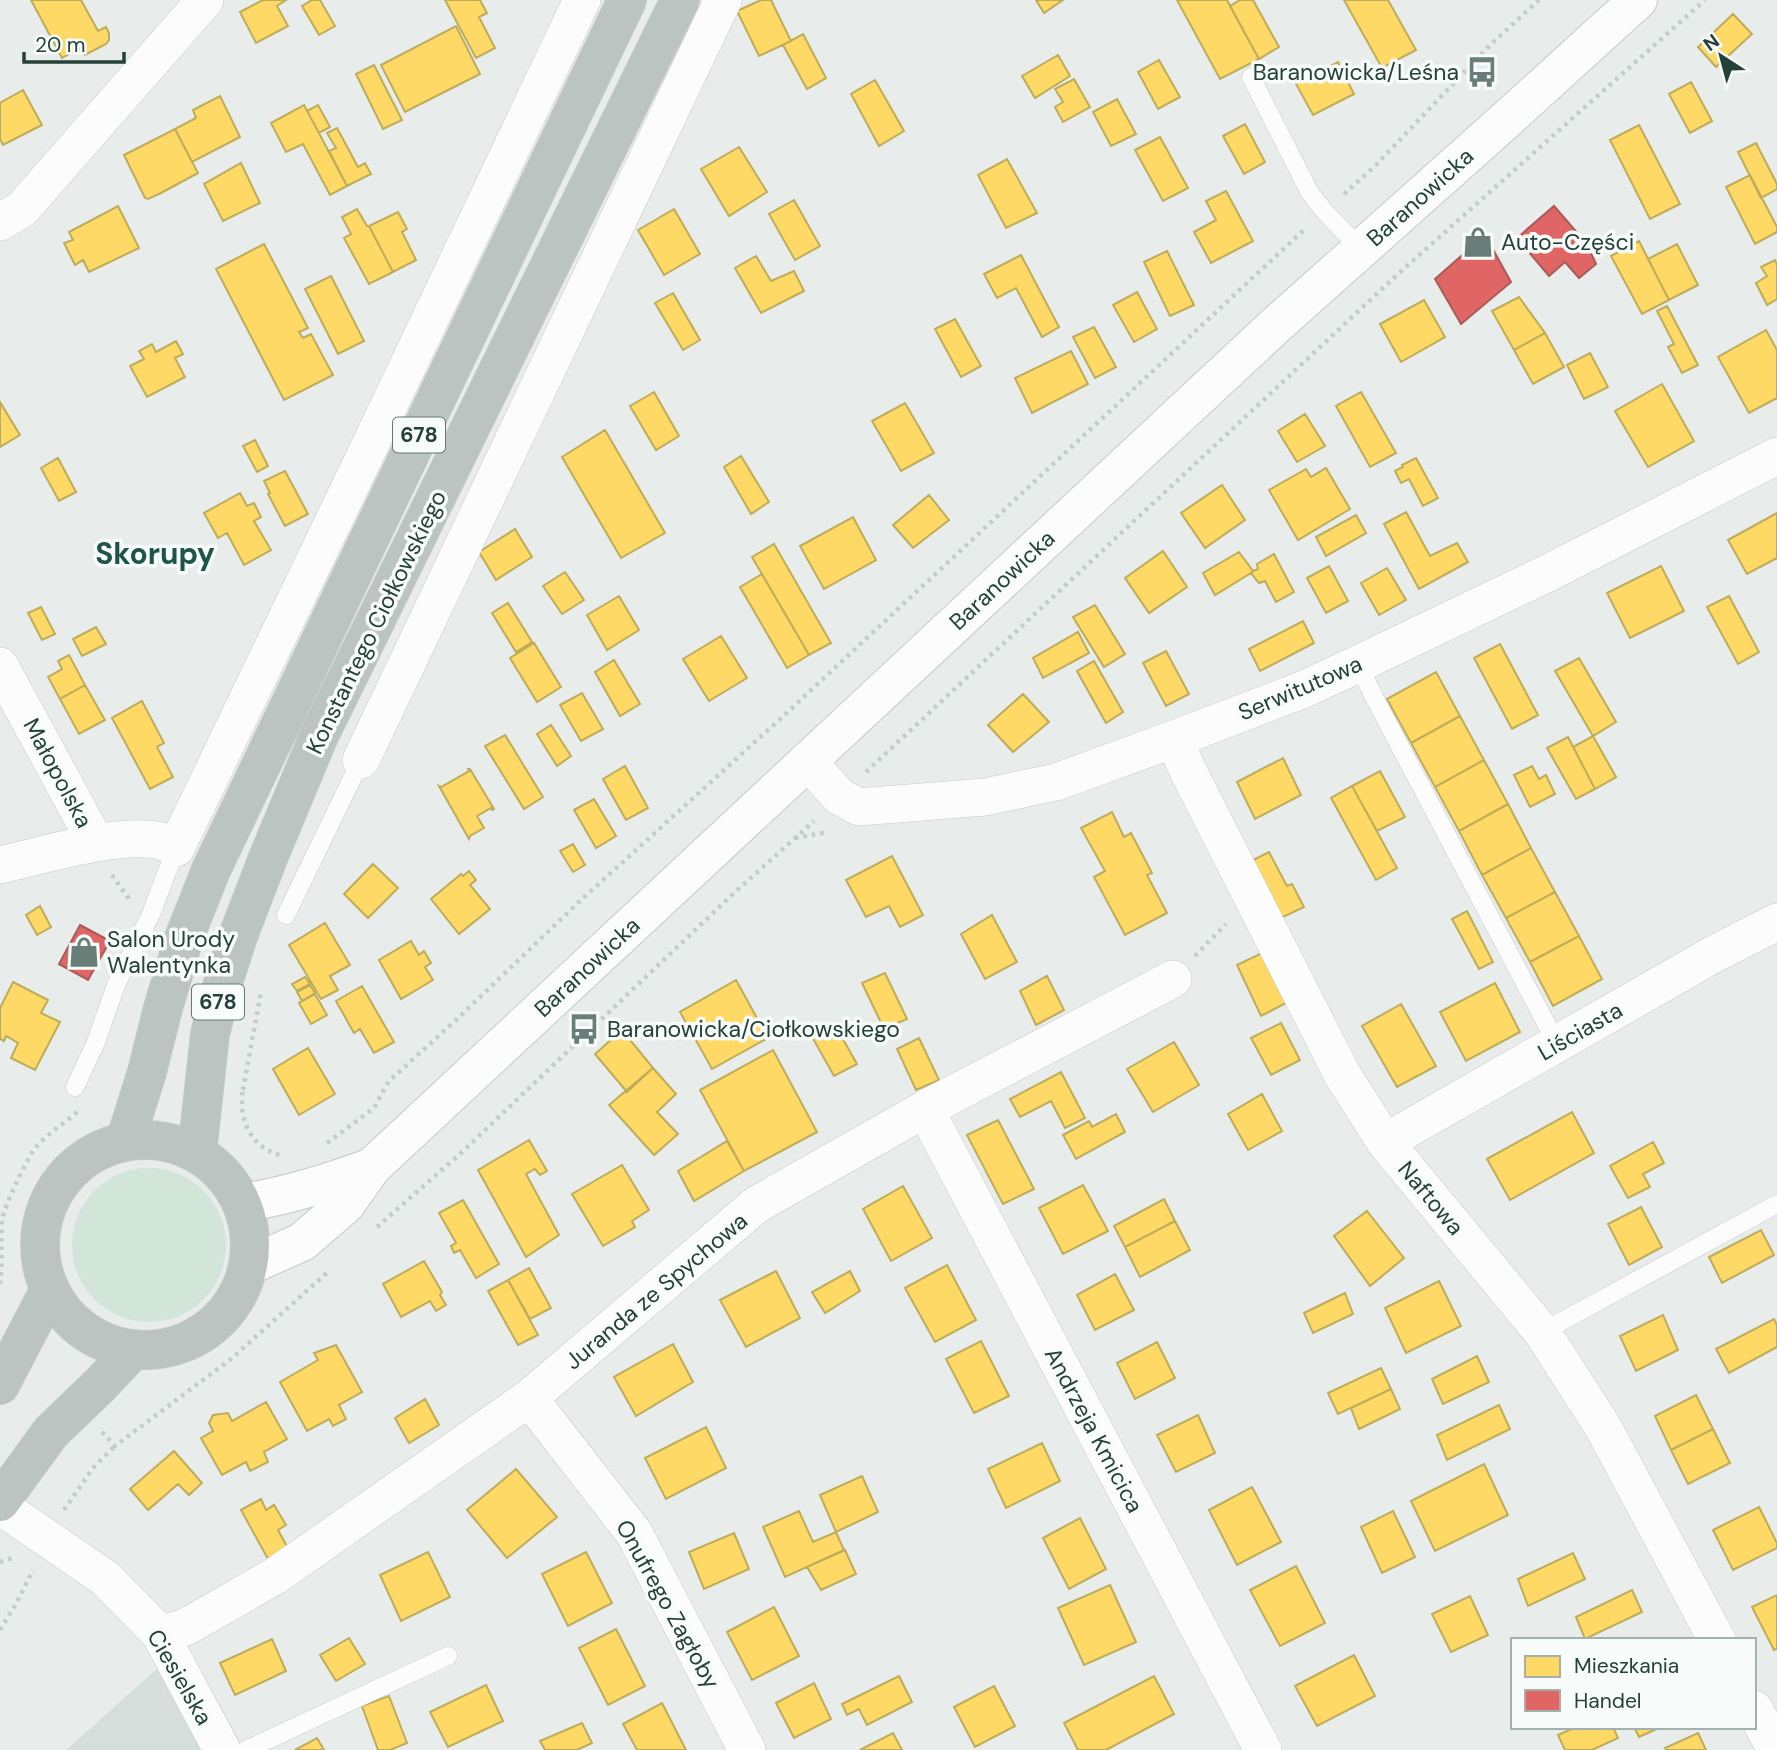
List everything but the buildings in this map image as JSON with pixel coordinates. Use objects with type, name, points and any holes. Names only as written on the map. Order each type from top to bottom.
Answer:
[{"type":"highway","name":"Konstantego Ciołkowskiego","points":[[125,1142],[184,938],[211,870],[627,0]]},
{"type":"highway","name":"Konstantego Ciołkowskiego","points":[[197,1153],[210,1034],[223,983],[243,923],[318,738],[680,0]]},
{"type":"highway","points":[[150,1140],[174,1143],[197,1153],[215,1166],[242,1203],[250,1235],[248,1266],[238,1295],[219,1320],[194,1338],[164,1348],[134,1349],[100,1340],[70,1319],[50,1289],[41,1261],[41,1231],[46,1210],[55,1191],[68,1174],[93,1153],[125,1142],[150,1140]]},
{"type":"highway","points":[[0,1385],[50,1289]]},
{"type":"highway","points":[[0,1504],[51,1432],[134,1349]]},
{"type":"street","points":[[0,222],[22,209],[205,0]]},
{"type":"street","points":[[0,865],[96,843],[147,839],[161,841],[176,848],[582,0]]},
{"type":"street","points":[[361,760],[723,0]]},
{"type":"street","name":"Baranowicka","points":[[248,1266],[302,1242],[346,1205],[372,1167],[807,761],[1276,325],[1638,0]]},
{"type":"street","name":"Serwitutowa","points":[[840,797],[859,807],[985,797],[1056,782],[1301,690],[1548,573],[1777,457]]},
{"type":"street","name":"Małopolska","points":[[0,666],[96,843]]},
{"type":"street","name":"Naftowa","points":[[1174,739],[1342,1074],[1385,1142],[1542,1332],[1603,1427],[1716,1638]]},
{"type":"street","points":[[807,761],[840,797]]},
{"type":"street","name":"Liściasta","points":[[1385,1142],[1714,954],[1777,922]]},
{"type":"street","name":"Juranda ze Spychowa","points":[[160,1634],[186,1627],[275,1576],[529,1398],[756,1205],[925,1109],[1173,979]]},
{"type":"street","name":"Andrzeja Kmicica","points":[[925,1109],[1263,1750]]},
{"type":"street","name":"Baranowicka","points":[[242,1203],[275,1198],[333,1182],[372,1167]]},
{"type":"street","name":"Onufrego Zagłoby","points":[[529,1398],[634,1533],[747,1750]]},
{"type":"street","name":"Ciesielska","points":[[0,1504],[105,1578],[160,1634],[222,1750]]},
{"type":"street","points":[[1756,1713],[1776,1750]]},
{"type":"lane","points":[[1251,77],[1310,193],[1362,249]]},
{"type":"lane","points":[[1358,664],[1557,1044]]},
{"type":"lane","points":[[286,915],[361,760]]},
{"type":"lane","points":[[75,1087],[117,985],[151,914],[176,848]]},
{"type":"lane","points":[[1542,1332],[1777,1204]]},
{"type":"lane","points":[[246,1750],[448,1656]]},
{"type":"path","points":[[324,1145],[374,1108],[389,1081],[580,901],[778,721],[1375,166],[1490,45],[1539,0]]},
{"type":"path","points":[[346,1205],[368,1235],[461,1153],[734,893],[1398,274],[1705,0]]},
{"type":"path","points":[[96,843],[102,860],[123,893],[135,905],[151,914]]},
{"type":"path","points":[[1173,979],[1231,919]]},
{"type":"path","points":[[243,1092],[262,983]]},
{"type":"path","points":[[0,1284],[1,1221],[9,1200],[34,1148],[76,1114],[83,1105]]},
{"type":"path","points":[[79,1406],[114,1446],[231,1359],[329,1270]]},
{"type":"path","points":[[0,1630],[38,1560]]},
{"type":"shaded area","points":[[186,1643],[244,1750],[66,1750]]},
{"type":"green space","points":[[149,1168],[179,1174],[204,1190],[220,1215],[226,1245],[220,1275],[204,1300],[179,1316],[149,1322],[119,1316],[94,1300],[78,1275],[72,1245],[78,1215],[94,1190],[119,1174]]},
{"type":"place","name":"Baranowicka/Leśna","points":[[1482,72]]},
{"type":"place","name":"Auto-Części","points":[[1478,242]]},
{"type":"place","name":"Salon Urody Walentynka","points":[[84,952]]},
{"type":"place","name":"Baranowicka/Ciołkowskiego","points":[[584,1029]]},
{"type":"district","name":"Skorupy","points":[[155,554]]}]
